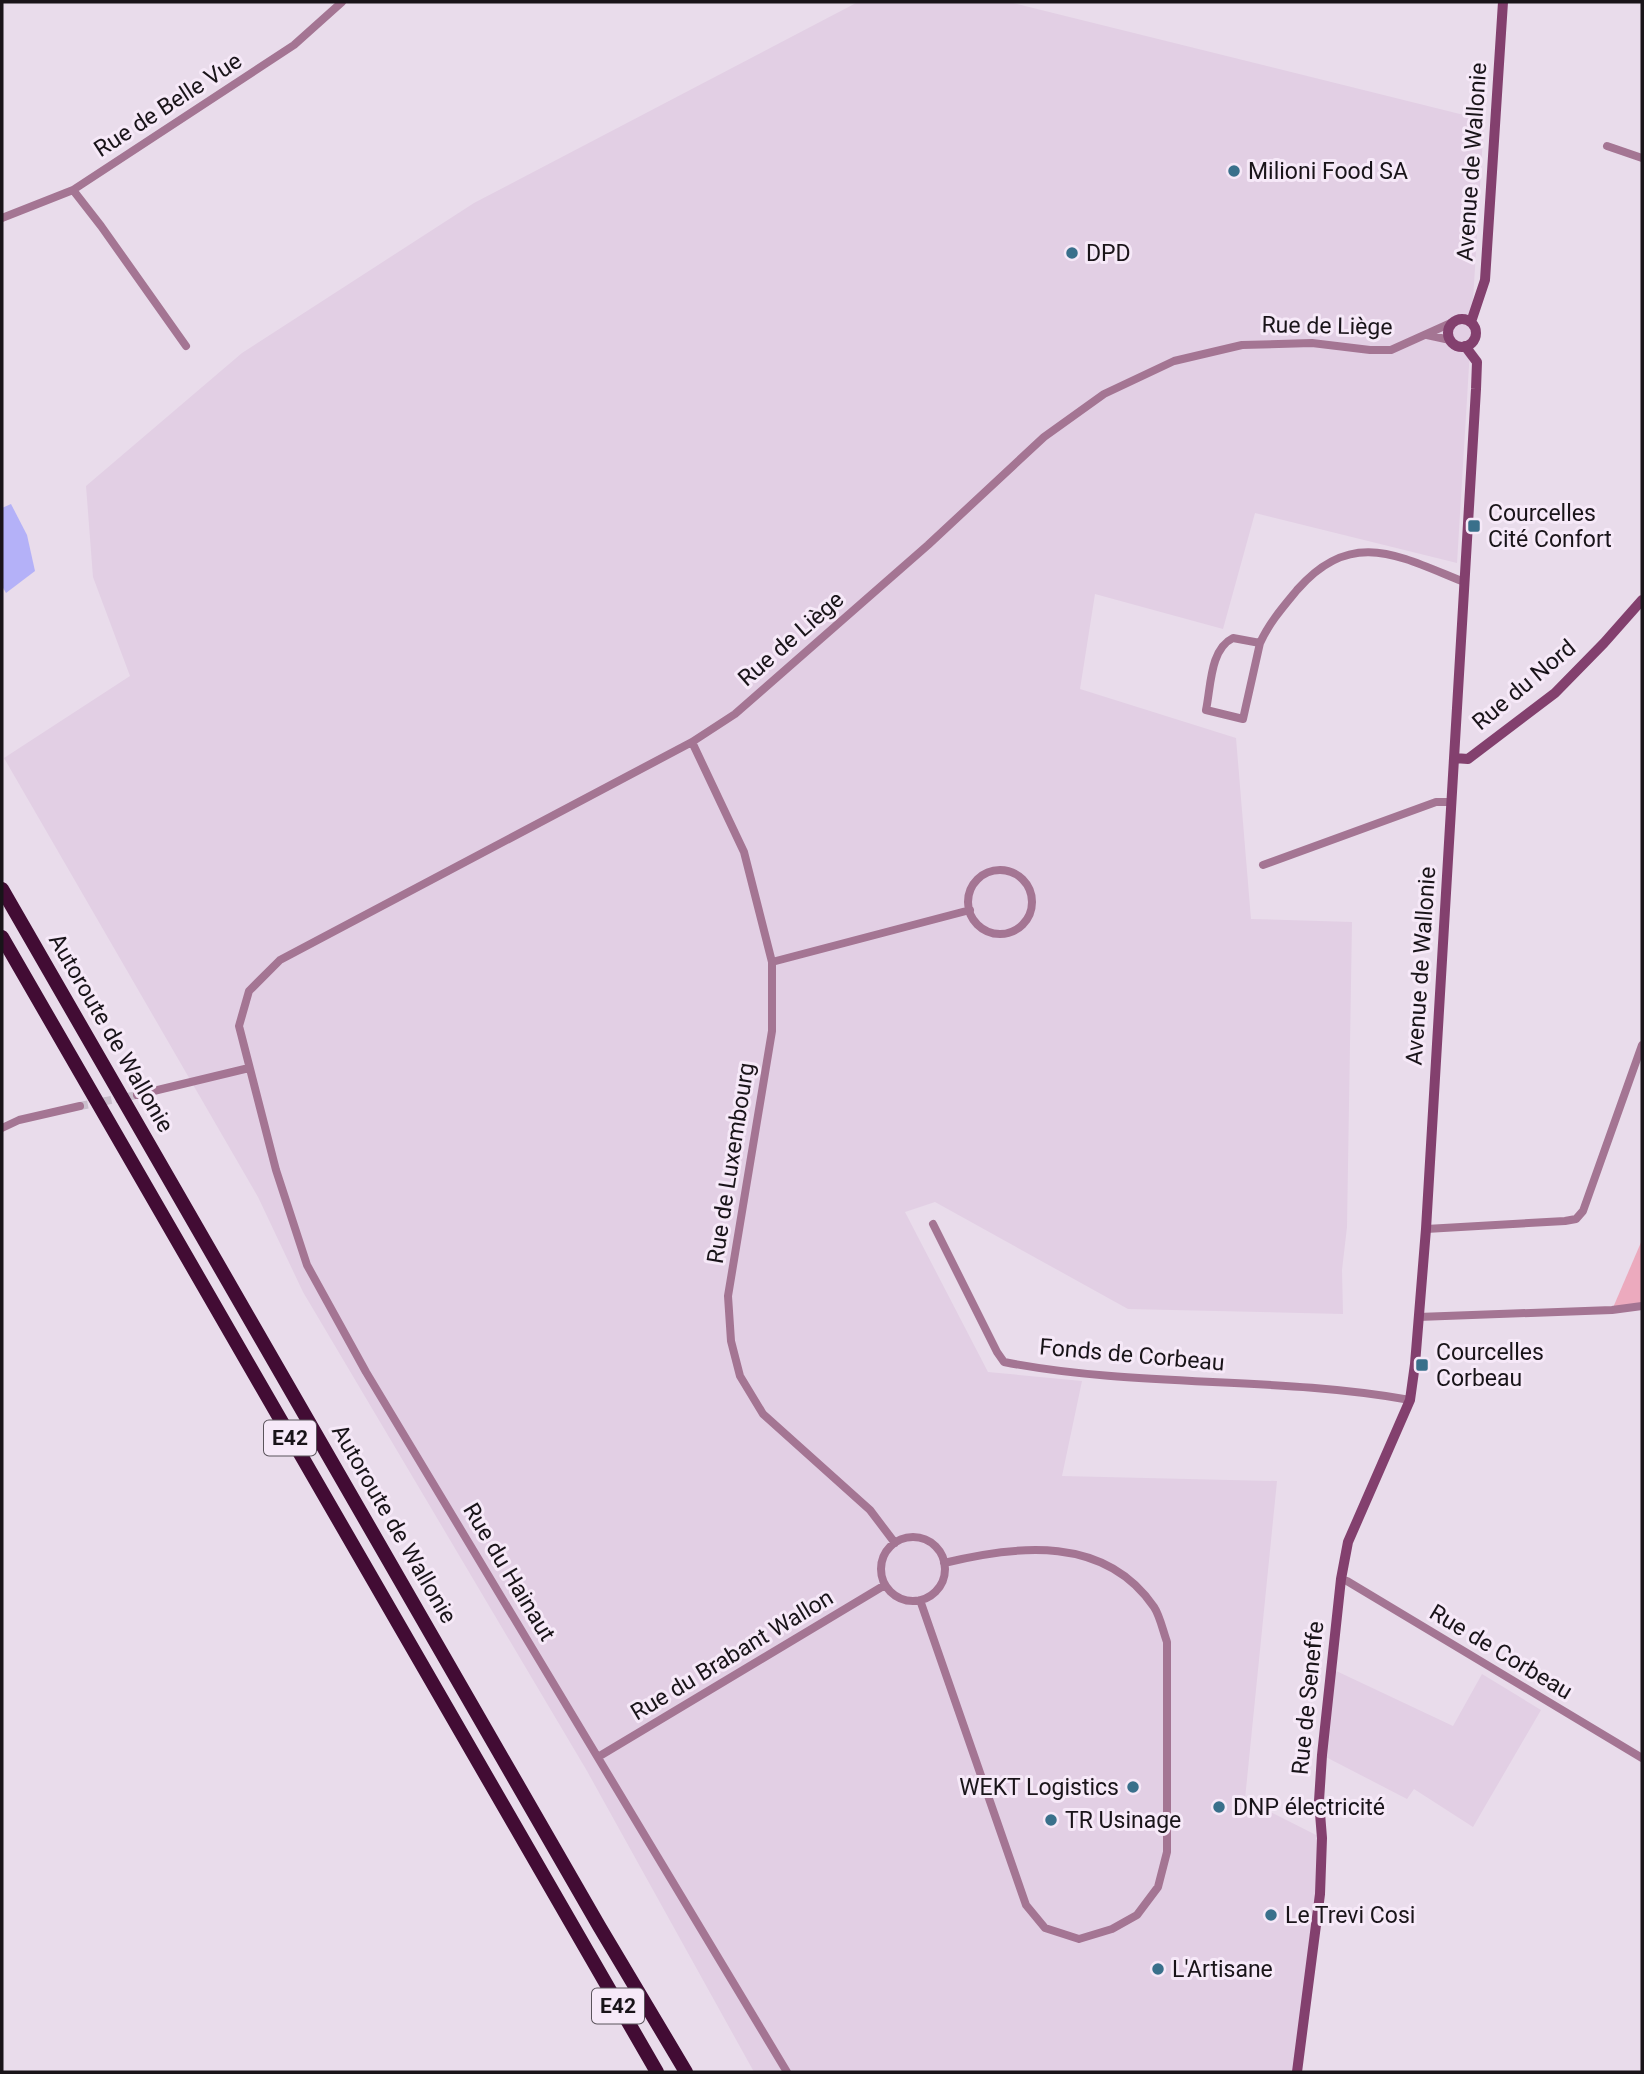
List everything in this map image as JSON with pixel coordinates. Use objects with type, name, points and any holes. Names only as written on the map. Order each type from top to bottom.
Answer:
[{"type":"highway","name":"Autoroute de Wallonie","points":[[2,889],[598,1926],[686,2072]]},
{"type":"highway","name":"Autoroute de Wallonie","points":[[2,937],[657,2072]]},
{"type":"street","name":"Rue de Belle Vue","points":[[2,218],[73,190],[294,45],[342,2]]},
{"type":"street","name":"Avenue de Wallonie","points":[[1471,322],[1485,280],[1503,2]]},
{"type":"street","points":[[1607,146],[1642,158]]},
{"type":"street","points":[[73,190],[186,346]]},
{"type":"street","points":[[1427,335],[1450,340],[1457,346],[1465,346],[1475,338],[1475,329],[1471,322],[1463,318],[1451,323],[1448,331],[1450,340]]},
{"type":"street","name":"Rue de Liège","points":[[249,1068],[239,1026],[249,991],[280,960],[692,742],[735,714],[928,545],[1044,437],[1104,394],[1174,362],[1242,345],[1311,343],[1391,351],[1451,323]]},
{"type":"street","name":"Avenue de Wallonie","points":[[1341,1579],[1348,1542],[1410,1400],[1426,1229],[1477,362],[1465,346]]},
{"type":"street","points":[[1260,643],[1233,638],[1224,642],[1217,652],[1206,710],[1243,719],[1260,643],[1267,627],[1310,576],[1327,562],[1346,554],[1367,551],[1400,557],[1464,582]]},
{"type":"street","name":"Rue du Nord","points":[[1454,758],[1468,759],[1555,693],[1642,600]]},
{"type":"street","name":"Rue de Luxembourg","points":[[692,742],[744,852],[772,962],[772,1031],[728,1296],[731,1341],[740,1376],[763,1414],[870,1510],[895,1543]]},
{"type":"street","points":[[1263,865],[1436,802],[1452,802]]},
{"type":"street","points":[[995,870],[1014,873],[1023,879],[1032,897],[1028,918],[1021,926],[1006,933],[982,928],[970,910],[968,902],[973,885],[979,878],[995,870]]},
{"type":"street","points":[[772,962],[970,910]]},
{"type":"street","points":[[1426,1229],[1576,1219],[1583,1211],[1642,1045]]},
{"type":"street","points":[[137,1095],[249,1068]]},
{"type":"street","name":"Rue du Hainaut","points":[[249,1068],[276,1170],[307,1265],[366,1372],[787,2072]]},
{"type":"street","points":[[2,1128],[19,1120],[80,1106]]},
{"type":"street","name":"Fonds de Corbeau","points":[[933,1224],[1004,1362],[1078,1372],[1383,1395],[1410,1400]]},
{"type":"street","points":[[1418,1317],[1642,1306]]},
{"type":"street","points":[[915,1538],[925,1540],[940,1553],[944,1563],[944,1572],[937,1590],[920,1600],[900,1599],[885,1586],[881,1567],[883,1557],[895,1543],[915,1538]]},
{"type":"street","points":[[920,1600],[1026,1905],[1045,1928],[1079,1939],[1112,1929],[1137,1915],[1158,1887],[1167,1852],[1167,1642],[1156,1609],[1135,1584],[1108,1565],[1078,1555],[1038,1548],[990,1552],[944,1563]]},
{"type":"street","name":"Rue de Corbeau","points":[[1341,1579],[1642,1758]]},
{"type":"street","name":"Rue de Seneffe","points":[[1297,2072],[1320,1894],[1322,1838],[1319,1801],[1322,1755],[1341,1579]]},
{"type":"street","name":"Rue du Brabant Wallon","points":[[598,1758],[885,1586]]},
{"type":"shaded area","points":[[858,2],[1009,2],[1484,120],[1457,563],[1255,513],[1223,629],[1095,594],[1080,689],[1236,738],[1251,919],[1352,922],[1343,1314],[1128,1309],[935,1202],[905,1212],[988,1372],[1082,1381],[1062,1476],[1277,1481],[1245,1799],[1322,1838],[1297,2072],[754,2072],[587,1771],[303,1292],[258,1197],[4,758],[130,676],[93,577],[86,486],[242,353],[474,203]]},
{"type":"shaded area","points":[[11,504],[27,535],[35,571],[6,593],[2,586],[2,508]]},
{"type":"shaded area","points":[[1642,1240],[1642,1306],[1612,1310]]},
{"type":"shaded area","points":[[1332,1669],[1453,1726],[1482,1674],[1541,1710],[1473,1827],[1414,1789],[1407,1799],[1322,1755]]},
{"type":"tunnel","points":[[80,1106],[137,1095]]},
{"type":"place","name":"Milioni Food SA","points":[[1234,171]]},
{"type":"place","name":"DPD","points":[[1072,253]]},
{"type":"place","name":"Courcelles Cité Confort","points":[[1474,526]]},
{"type":"place","name":"Courcelles Corbeau","points":[[1422,1365]]},
{"type":"place","name":"WEKT Logistics","points":[[1133,1787]]},
{"type":"place","name":"DNP électricité","points":[[1219,1807]]},
{"type":"place","name":"TR Usinage","points":[[1051,1820]]},
{"type":"place","name":"Le Trevi Cosi","points":[[1271,1915]]},
{"type":"place","name":"L'Artisane","points":[[1158,1969]]}]
